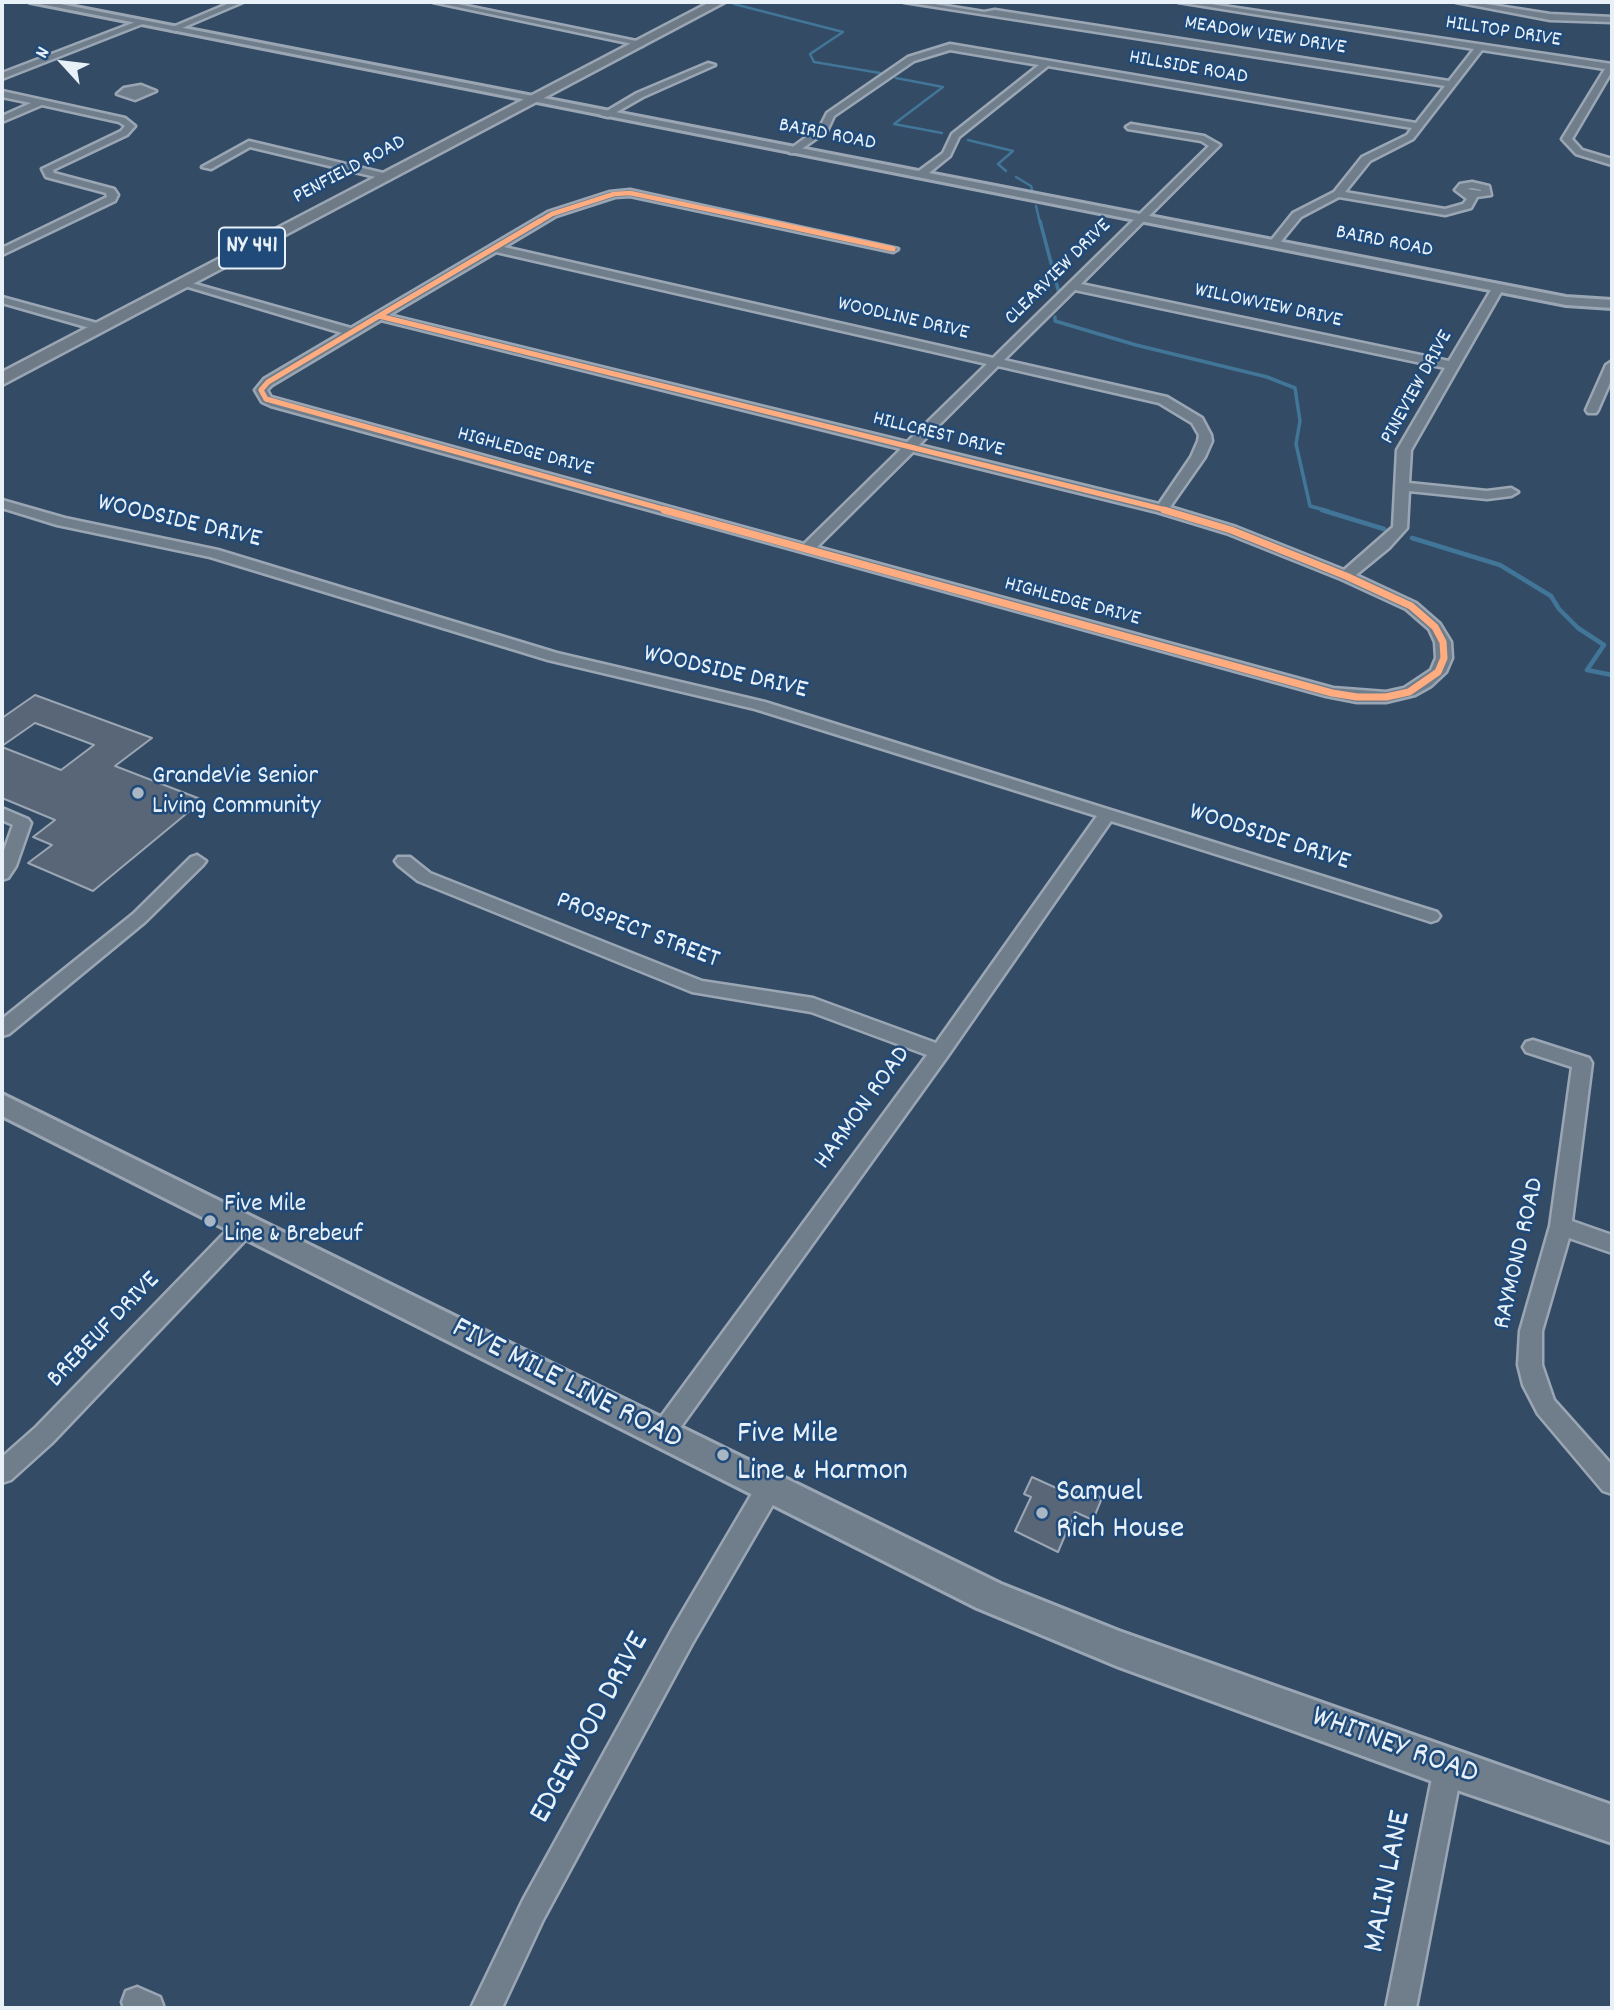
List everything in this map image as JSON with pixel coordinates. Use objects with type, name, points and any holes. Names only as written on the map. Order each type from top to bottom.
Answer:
[{"type":"main road","name":"PENFIELD ROAD","points":[[2,379],[719,2]]},
{"type":"main road","name":"FIVE MILE LINE ROAD","points":[[2,1104],[989,1596],[1062,1627],[1176,1669]]},
{"type":"main road","name":"WHITNEY ROAD","points":[[1176,1669],[1448,1768],[1612,1824]]},
{"type":"street","name":"BAIRD ROAD","points":[[35,2],[1498,287],[1566,300],[1612,304]]},
{"type":"street","points":[[172,29],[239,2]]},
{"type":"street","points":[[437,2],[646,41]]},
{"type":"street","points":[[472,10],[492,2]]},
{"type":"street","name":"MEADOW VIEW DRIVE","points":[[908,2],[984,14],[995,12],[1452,84]]},
{"type":"street","points":[[995,12],[1010,2]]},
{"type":"street","name":"HILLTOP DRIVE","points":[[1182,2],[1611,67]]},
{"type":"street","points":[[1460,2],[1550,17],[1612,20]]},
{"type":"street","points":[[2,76],[141,23]]},
{"type":"street","points":[[793,150],[824,129],[830,115],[911,59],[950,47]]},
{"type":"street","name":"HILLSIDE ROAD","points":[[950,47],[1420,126]]},
{"type":"street","points":[[1274,243],[1297,215],[1338,194],[1366,159],[1404,141],[1420,126],[1480,47]]},
{"type":"street","points":[[920,175],[947,154],[955,136],[1047,63]]},
{"type":"street","points":[[606,115],[640,95],[711,65]]},
{"type":"street","points":[[1611,67],[1567,139],[1579,152],[1612,162]]},
{"type":"street","points":[[2,94],[126,121],[129,128],[54,164],[47,171],[56,177],[107,190],[113,193],[113,197],[104,204],[7,245],[2,252]]},
{"type":"street","points":[[114,102],[126,97]]},
{"type":"street","points":[[2,118],[42,102]]},
{"type":"street","points":[[90,113],[102,108]]},
{"type":"street","name":"CLEARVIEW DRIVE","points":[[807,549],[1215,145],[1204,139],[1130,127]]},
{"type":"street","points":[[207,167],[249,144],[388,177]]},
{"type":"street","name":"HIGHLEDGE DRIVE","points":[[893,249],[654,197],[625,193],[608,196],[552,214],[268,382],[261,390],[262,394],[275,403],[1332,693],[1357,697],[1386,697],[1409,692],[1426,684],[1438,672],[1442,662]]},
{"type":"street","points":[[1338,194],[1446,212],[1467,206],[1472,199],[1471,195]]},
{"type":"street","name":"WOODLINE DRIVE","points":[[494,248],[1148,395],[1189,414],[1201,427],[1205,441],[1198,457],[1162,509]]},
{"type":"street","points":[[184,284],[352,332]]},
{"type":"street","name":"WILLOWVIEW DRIVE","points":[[1073,286],[1454,366]]},
{"type":"street","name":"PINEVIEW DRIVE","points":[[1346,576],[1384,545],[1399,528],[1404,450],[1498,287]]},
{"type":"street","points":[[2,300],[100,327]]},
{"type":"street","name":"HILLCREST DRIVE","points":[[378,316],[1162,509],[1231,530],[1391,595],[1423,615],[1435,627],[1443,642],[1442,662]]},
{"type":"street","points":[[1592,410],[1612,365]]},
{"type":"street","points":[[1402,486],[1487,495],[1511,492]]},
{"type":"street","name":"WOODSIDE DRIVE","points":[[2,504],[62,522],[225,556],[565,661],[770,708],[1431,916]]},
{"type":"street","name":"HARMON ROAD","points":[[662,1434],[940,1052],[1108,813]]},
{"type":"street","points":[[2,814],[22,823],[2,874]]},
{"type":"street","name":"PROSPECT STREET","points":[[404,860],[424,877],[699,987],[813,1005],[940,1052]]},
{"type":"street","points":[[2,1029],[139,918],[197,861]]},
{"type":"street","name":"RAYMOND ROAD","points":[[1533,1047],[1582,1063],[1561,1226],[1531,1331],[1530,1366],[1535,1385],[1546,1407],[1612,1483]]},
{"type":"street","name":"BREBEUF DRIVE","points":[[2,1472],[44,1436],[245,1226]]},
{"type":"street","points":[[1561,1226],[1612,1244]]},
{"type":"street","name":"EDGEWOOD DRIVE","points":[[486,2008],[533,1910],[683,1634],[769,1488]]},
{"type":"street","name":"MALIN LANE","points":[[1401,2008],[1448,1768]]},
{"type":"building","name":"GrandeVie Senior Living Community","points":[[35,695],[152,738],[115,766],[203,800],[93,891],[28,863],[52,845],[33,837],[55,820],[2,798],[2,747],[61,770],[94,745],[35,723],[2,746],[2,718]]},
{"type":"building","name":"Samuel Rich House","points":[[1032,1477],[1074,1496],[1078,1487],[1102,1498],[1093,1520],[1075,1512],[1058,1552],[1015,1531],[1031,1497],[1024,1494]]},
{"type":"waterway","points":[[734,4],[843,32],[810,54],[814,62],[880,73]]},
{"type":"waterway","points":[[896,78],[943,87],[894,124],[942,133]]},
{"type":"waterway","points":[[968,140],[1013,151],[998,164],[1006,171]]},
{"type":"waterway","points":[[1016,177],[1031,186],[1033,193]]},
{"type":"waterway","points":[[1036,206],[1040,223]]},
{"type":"waterway","points":[[1040,221],[1059,293]]},
{"type":"waterway","points":[[1055,317],[1055,321],[1136,345],[1267,377],[1295,388],[1300,421],[1296,444],[1310,506],[1328,511]]},
{"type":"waterway","points":[[1322,510],[1384,529]]},
{"type":"waterway","points":[[1412,538],[1500,565],[1551,596],[1559,609],[1578,628],[1604,645],[1587,670],[1612,675]]},
{"type":"cycle path","points":[[378,316],[1162,509],[1231,530],[1346,576],[1411,606],[1435,627],[1443,642],[1444,658],[1438,672],[1409,692],[1386,697],[1357,697],[1332,693],[275,403],[266,399],[261,390],[268,382],[494,248],[552,214],[614,194],[630,193],[654,197],[893,249]]},
{"type":"place","name":"GrandeVie Senior Living Community","points":[[138,793]]},
{"type":"place","name":"Five Mile Line & Brebeuf","points":[[210,1221]]},
{"type":"place","name":"Five Mile Line & Harmon","points":[[723,1455]]},
{"type":"place","name":"Samuel Rich House","points":[[1042,1513]]}]
